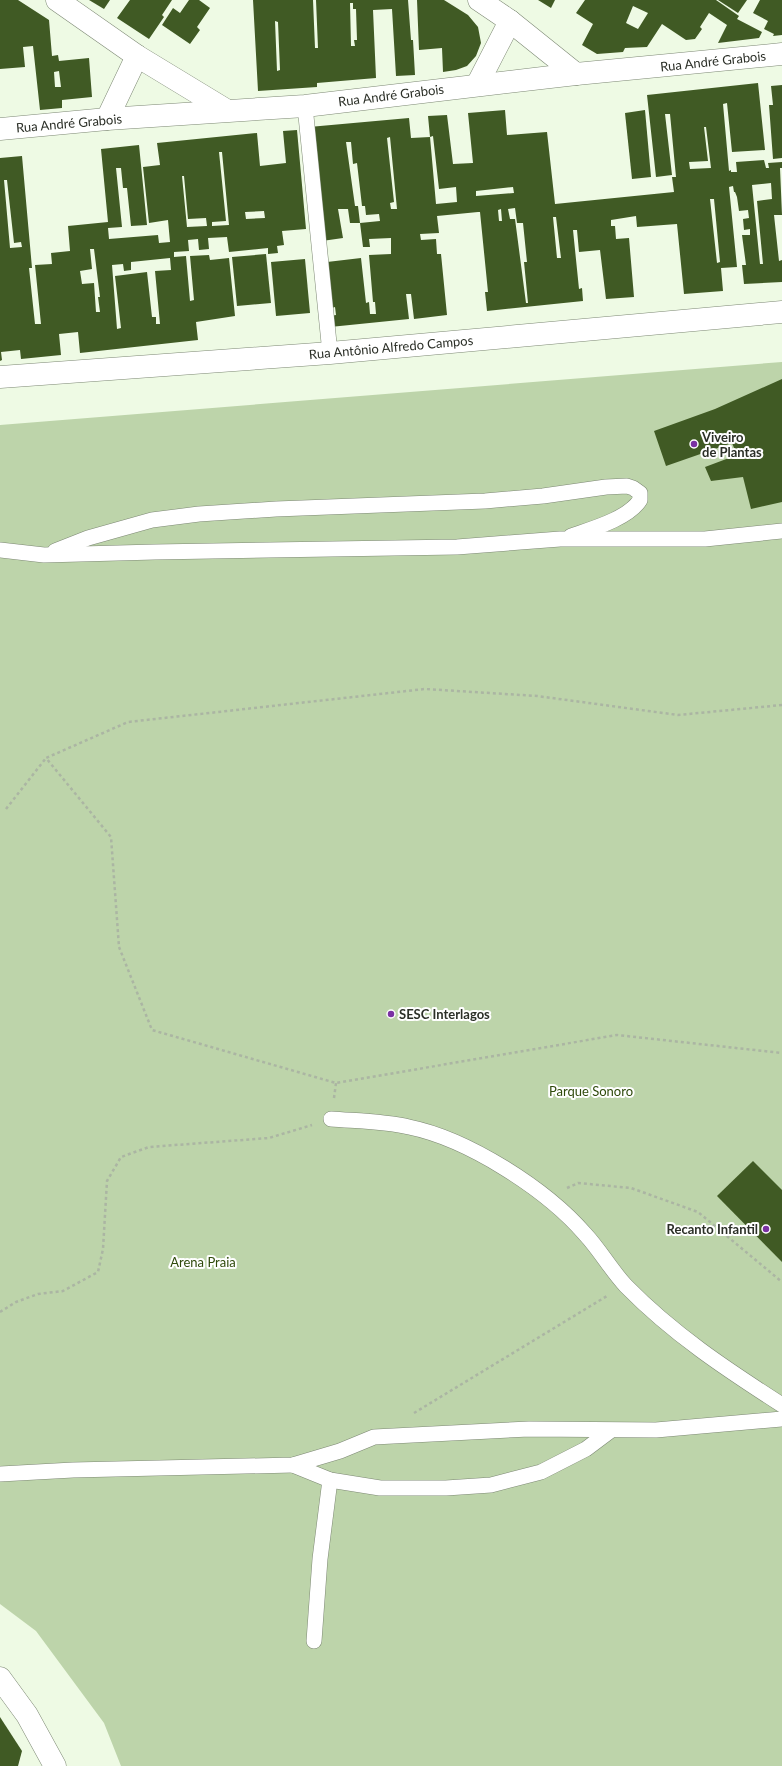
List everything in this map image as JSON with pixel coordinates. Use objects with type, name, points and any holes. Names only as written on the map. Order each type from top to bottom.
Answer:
[{"type":"street","points":[[57,0],[137,56],[226,110]]},
{"type":"street","points":[[478,0],[510,21],[576,74]]},
{"type":"street","points":[[477,85],[510,21]]},
{"type":"street","name":"Rua André Grabois","points":[[0,129],[226,110],[305,106],[576,74],[782,54]]},
{"type":"street","points":[[107,119],[137,56]]},
{"type":"street","name":"Rua Antônio Alfredo Campos","points":[[0,378],[330,353],[782,312]]},
{"type":"street","points":[[0,1678],[26,1715],[55,1766]]},
{"type":"lane","points":[[305,106],[330,353]]},
{"type":"lane","points":[[44,555],[88,538],[152,520],[198,514],[276,509],[486,502],[606,487],[627,486],[640,493],[641,497],[637,504],[622,515],[560,540]]},
{"type":"lane","points":[[0,550],[44,555],[457,547],[560,540],[705,539],[782,531]]},
{"type":"lane","points":[[331,1119],[409,1127],[448,1138],[491,1160],[547,1198],[585,1233],[625,1285],[677,1333],[718,1364],[782,1405]]},
{"type":"lane","points":[[0,1474],[73,1470],[293,1464],[340,1451],[374,1437],[576,1428],[610,1431],[656,1430],[782,1419]]},
{"type":"lane","points":[[293,1464],[330,1480],[380,1488],[491,1486],[541,1472],[586,1449],[610,1431]]},
{"type":"lane","points":[[314,1641],[320,1559],[330,1480]]},
{"type":"path","points":[[6,809],[46,758],[128,722],[425,689],[537,696],[678,715],[782,705]]},
{"type":"path","points":[[46,758],[110,837],[119,947],[152,1030],[336,1083],[617,1034],[782,1053]]},
{"type":"path","points":[[0,1312],[16,1302],[38,1294],[63,1291],[98,1272],[103,1249],[107,1181],[121,1157],[149,1147],[269,1138],[331,1119]]},
{"type":"path","points":[[547,1198],[578,1183],[631,1188],[698,1212],[782,1282]]},
{"type":"path","points":[[408,1416],[625,1285]]},
{"type":"green space","name":"SESC Interlagos","points":[[782,362],[782,1766],[121,1766],[104,1723],[36,1631],[0,1604],[0,425]]},
{"type":"building","points":[[0,0],[18,0],[49,20],[52,56],[58,55],[59,61],[89,58],[92,97],[62,100],[62,108],[40,110],[33,46],[23,47],[25,67],[0,69]],"holes":[[[59,71],[61,87],[55,87],[54,72]]]},
{"type":"building","points":[[89,0],[110,0],[104,9]]},
{"type":"building","points":[[130,0],[172,0],[162,15],[164,17],[149,39],[117,18]]},
{"type":"building","points":[[189,0],[199,0],[210,8],[197,27],[200,30],[190,44],[162,25],[173,8],[180,13]]},
{"type":"building","points":[[253,0],[313,0],[315,48],[318,48],[316,0],[408,0],[411,40],[413,40],[415,75],[396,76],[392,9],[373,10],[376,78],[317,83],[317,87],[258,91]],"holes":[[[350,3],[353,3],[353,9],[356,9],[357,40],[354,40],[355,46],[351,46]],[[275,21],[278,22],[280,70],[277,71]]]},
{"type":"building","points":[[417,0],[444,0],[468,15],[478,27],[481,43],[476,56],[467,66],[456,70],[443,72],[442,48],[419,50]]},
{"type":"building","points":[[538,0],[555,0],[551,8]]},
{"type":"building","points":[[585,0],[716,0],[739,16],[737,19],[762,32],[759,38],[718,43],[727,25],[709,13],[700,27],[702,29],[695,39],[686,40],[662,24],[647,47],[625,48],[623,52],[597,54],[582,45],[593,24],[576,13]],"holes":[[[633,6],[648,13],[638,29],[626,23]]]},
{"type":"building","points":[[718,0],[747,0],[738,13]]},
{"type":"building","points":[[760,0],[782,0],[782,35],[773,36],[774,34],[764,29],[768,21],[753,13]]},
{"type":"building","points":[[758,83],[765,150],[732,152],[727,103],[723,104],[729,171],[731,170],[731,172],[737,172],[736,162],[764,160],[766,168],[769,168],[768,163],[782,162],[782,168],[780,168],[782,215],[774,215],[779,261],[782,260],[782,282],[744,284],[742,265],[746,265],[742,235],[750,235],[750,229],[744,230],[743,219],[749,218],[748,210],[739,211],[737,197],[733,186],[729,187],[737,267],[721,268],[723,291],[684,294],[677,224],[637,227],[636,216],[611,220],[611,226],[615,226],[616,239],[629,238],[634,297],[606,299],[600,250],[579,252],[577,230],[573,230],[579,289],[582,288],[583,301],[487,311],[485,292],[488,292],[480,212],[478,212],[437,216],[439,233],[420,234],[421,240],[436,239],[437,254],[441,254],[447,315],[414,319],[411,294],[406,294],[409,319],[330,327],[330,316],[336,315],[335,307],[332,308],[327,262],[361,258],[366,303],[369,302],[370,314],[376,314],[375,302],[373,302],[369,255],[391,254],[391,238],[369,239],[370,247],[363,247],[360,223],[350,223],[348,209],[338,209],[343,238],[322,241],[309,127],[409,118],[411,138],[430,137],[428,116],[447,115],[453,164],[473,163],[468,113],[505,110],[507,135],[547,132],[555,204],[674,192],[672,177],[676,177],[670,114],[665,114],[672,175],[656,177],[647,95]],"holes":[[[704,127],[706,127],[711,168],[690,169],[689,162],[708,161]],[[433,136],[439,189],[456,187],[457,202],[436,204],[430,137]],[[390,137],[397,209],[391,209],[390,203],[394,202],[387,138]],[[346,142],[351,142],[353,164],[357,163],[362,206],[365,206],[366,215],[379,214],[380,221],[360,223],[358,206],[355,206]],[[771,183],[772,199],[757,201],[763,264],[760,264],[752,185]],[[513,187],[514,193],[476,196],[476,191]],[[710,199],[714,199],[720,262],[717,263]],[[515,208],[517,223],[523,223],[527,262],[524,262],[528,303],[526,303],[515,219],[510,219],[508,209]],[[501,209],[502,221],[499,221],[498,210]],[[553,217],[556,217],[561,258],[557,258]]]},
{"type":"building","points":[[782,85],[782,158],[773,159],[769,105],[773,105],[771,86]]},
{"type":"building","points":[[645,110],[651,177],[632,179],[625,113]]},
{"type":"building","points":[[297,130],[306,229],[282,231],[284,245],[277,246],[278,253],[268,254],[268,248],[229,252],[227,237],[208,238],[209,249],[199,250],[198,239],[188,240],[189,251],[174,252],[174,257],[186,256],[190,301],[194,300],[190,256],[209,255],[210,260],[229,258],[235,316],[196,322],[198,340],[80,353],[78,332],[59,334],[61,355],[21,359],[20,350],[1,352],[2,360],[0,361],[0,158],[22,156],[32,268],[29,268],[35,324],[41,324],[35,265],[52,264],[51,253],[70,251],[68,226],[108,222],[101,149],[139,145],[147,225],[131,226],[127,188],[123,188],[121,168],[116,168],[122,227],[108,228],[109,239],[158,235],[159,243],[170,242],[168,220],[149,223],[143,167],[160,165],[157,143],[257,133],[260,166],[286,163],[283,131]],"holes":[[[219,152],[222,152],[229,225],[212,226],[212,222],[226,221]],[[182,176],[184,176],[188,219],[206,218],[207,226],[187,227]],[[4,180],[7,180],[14,243],[21,242],[22,247],[10,248]],[[264,211],[265,218],[246,219],[245,212]],[[90,249],[94,249],[100,297],[98,297],[100,312],[96,312],[94,283],[82,284],[80,271],[92,269]],[[170,258],[171,270],[155,271],[160,324],[156,324],[156,317],[152,317],[147,272],[115,276],[121,328],[117,329],[112,265],[123,264],[124,271],[131,270],[131,262]]]},
{"type":"building","points":[[266,254],[271,303],[237,306],[232,257]]},
{"type":"building","points":[[305,259],[310,313],[276,316],[271,262]]},
{"type":"building","name":"Viveiro de Plantas","points":[[782,379],[782,502],[751,509],[743,477],[711,481],[705,467],[737,455],[732,443],[666,466],[654,431],[715,409]]},
{"type":"building","name":"Recanto Infantil","points":[[753,1161],[782,1190],[782,1262],[717,1196]]},
{"type":"building","points":[[0,1717],[22,1751],[18,1766],[0,1766]]},
{"type":"place","name":"Viveiro de Plantas","points":[[694,444]]},
{"type":"place","name":"SESC Interlagos","points":[[391,1014]]},
{"type":"place","name":"Recanto Infantil","points":[[766,1229]]},
{"type":"park label","name":"Parque Sonoro","points":[[591,1091]]},
{"type":"park label","name":"Arena Praia","points":[[203,1262]]}]
